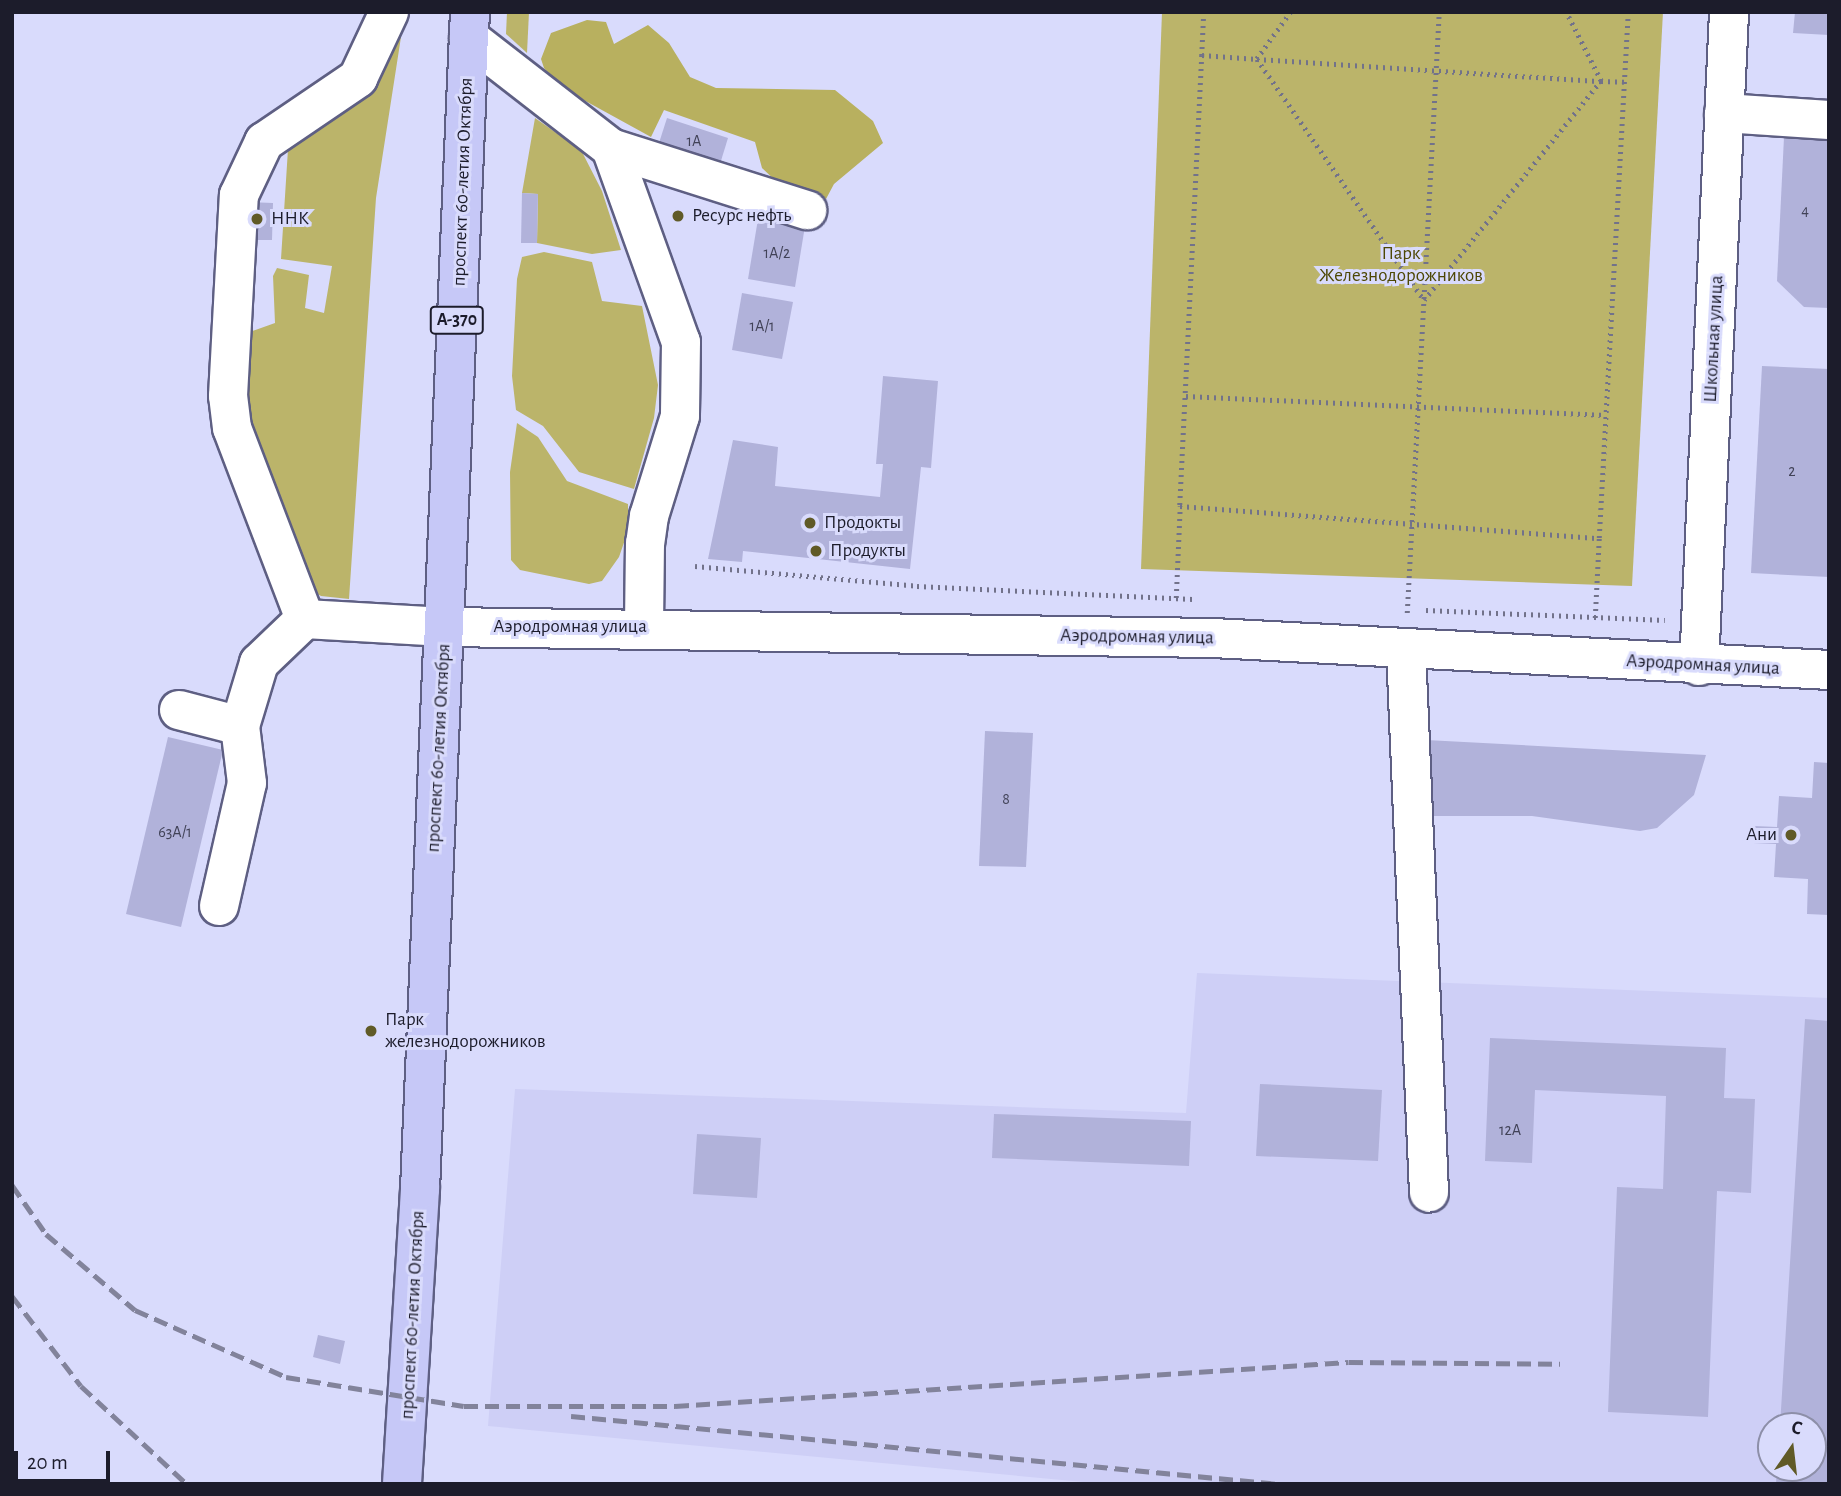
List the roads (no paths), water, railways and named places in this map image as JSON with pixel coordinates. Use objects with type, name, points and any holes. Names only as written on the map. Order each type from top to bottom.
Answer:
[{"type":"highway","name":"проспект 60-летия Октября","points":[[402,1484],[444,627],[469,25]]},
{"type":"street","points":[[219,906],[247,783],[240,726],[259,663],[306,619],[232,428],[228,396],[239,195],[264,142],[358,78],[389,12]]},
{"type":"street","name":"Школьная улица","points":[[1699,666],[1729,12]]},
{"type":"street","points":[[469,25],[611,148],[807,210]]},
{"type":"street","points":[[1724,113],[1829,120]]},
{"type":"street","points":[[611,148],[681,342],[680,416],[649,516],[645,543],[643,627]]},
{"type":"street","name":"Аэродромная улица","points":[[306,619],[444,627],[643,627],[1213,638],[1699,666],[1829,670]]},
{"type":"street","points":[[1406,649],[1429,1193]]},
{"type":"street","points":[[179,710],[240,726]]},
{"type":"railway","points":[[12,1185],[46,1234],[135,1310],[286,1377],[464,1406],[675,1406],[1349,1362],[1560,1364]]},
{"type":"railway","points":[[12,1296],[81,1386],[187,1484]]},
{"type":"railway","points":[[571,1416],[1278,1484]]},
{"type":"place","name":"Ресурс нефть","points":[[678,216]]},
{"type":"place","name":"ННК","points":[[257,219]]},
{"type":"place","name":"Продокты","points":[[810,523]]},
{"type":"place","name":"Продукты","points":[[816,551]]},
{"type":"place","name":"Ани","points":[[1791,835]]},
{"type":"place","name":"Парк железнодорожников","points":[[371,1031]]},
{"type":"park label","name":"Парк Железнодорожников","points":[[1401,265]]}]
